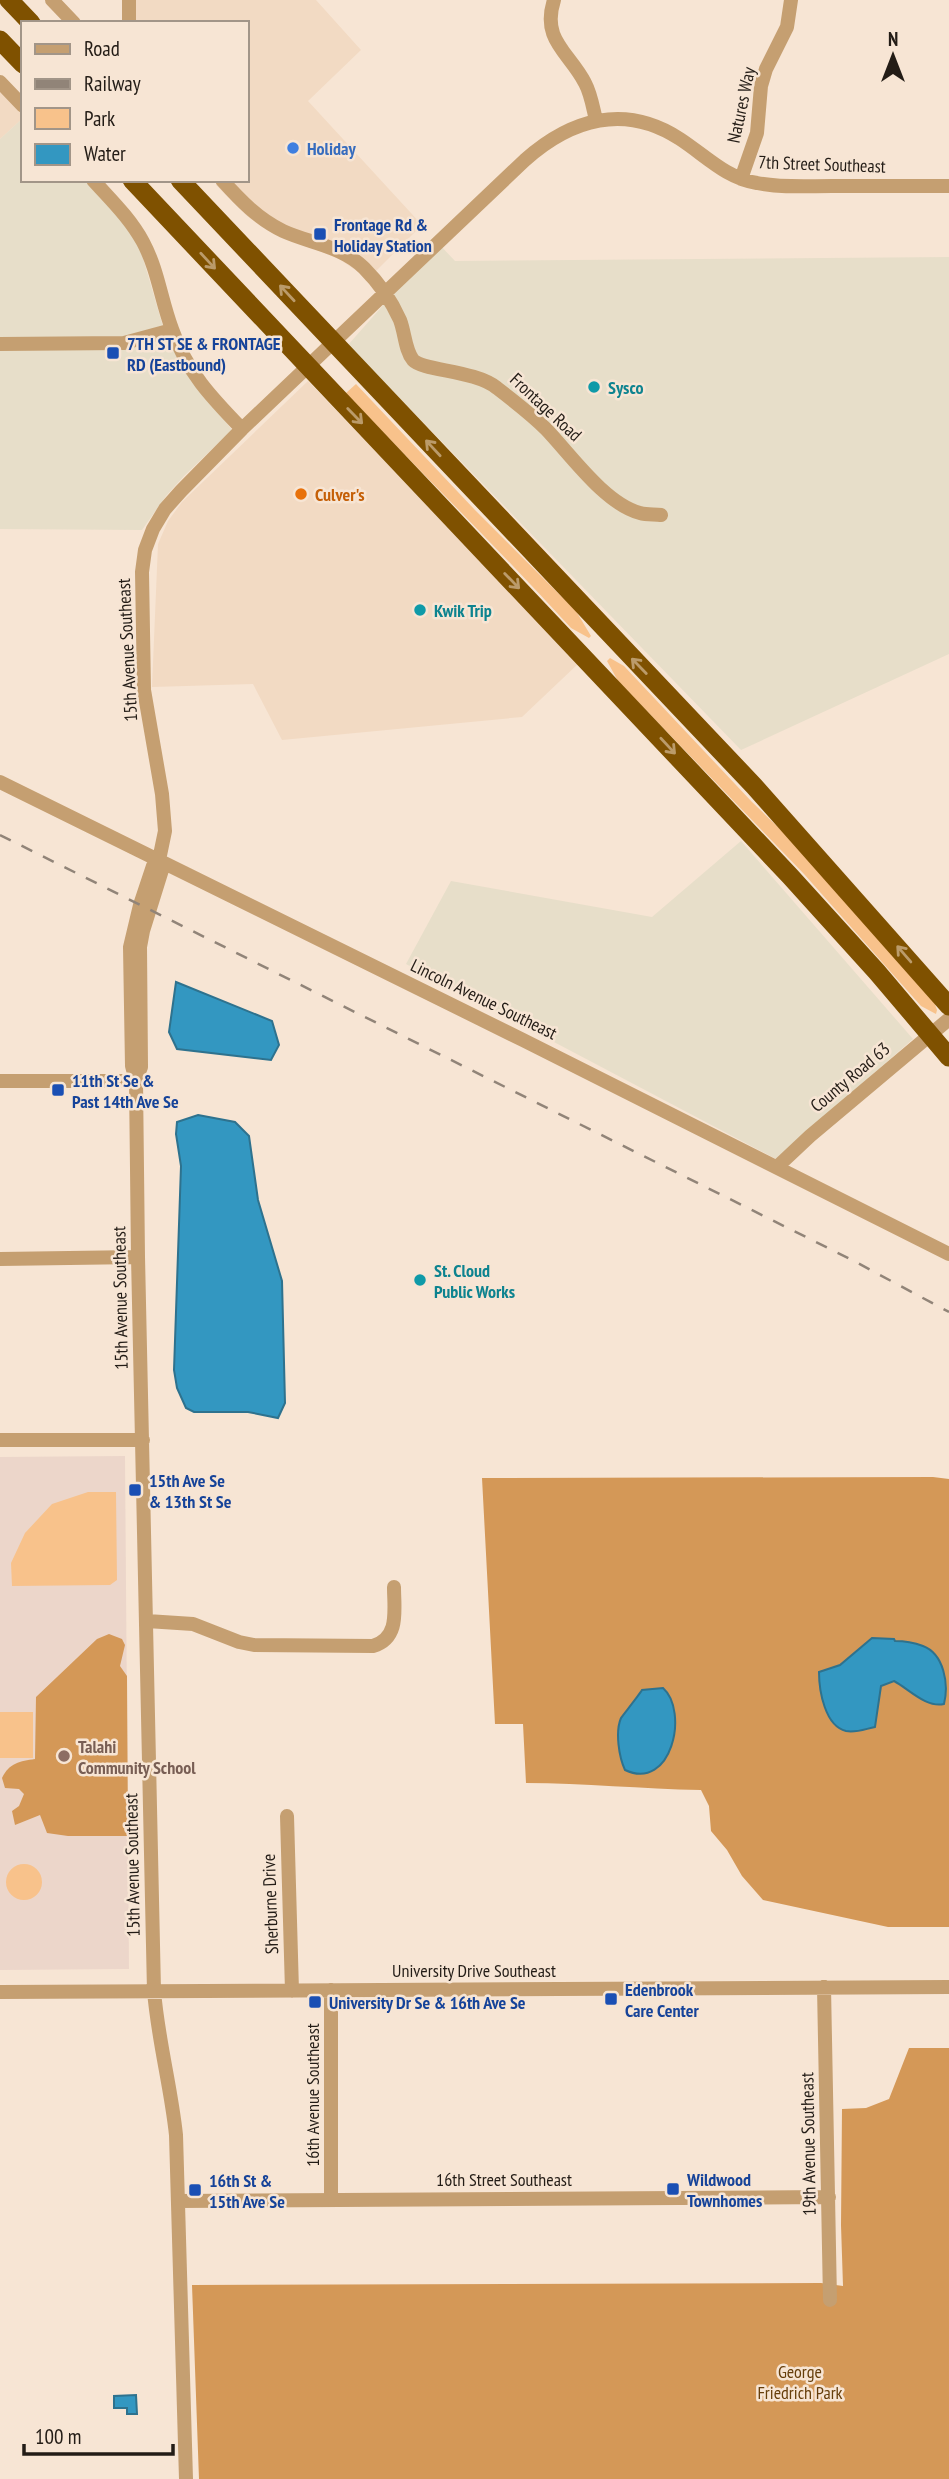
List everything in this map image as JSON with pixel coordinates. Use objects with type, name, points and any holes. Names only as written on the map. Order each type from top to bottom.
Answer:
[{"type":"highway","points":[[9,0],[29,21]]},
{"type":"highway","points":[[0,40],[21,62]]},
{"type":"highway","points":[[134,182],[781,867],[949,1057]]},
{"type":"highway","points":[[182,182],[754,786],[857,899],[949,1006]]},
{"type":"street","points":[[52,0],[72,21]]},
{"type":"street","points":[[129,0],[129,21]]},
{"type":"street","points":[[554,0],[550,25],[554,37],[587,86],[596,120]]},
{"type":"street","name":"Natures Way","points":[[741,179],[757,133],[761,86],[766,69],[787,27],[791,0]]},
{"type":"street","points":[[0,82],[21,104]]},
{"type":"street","name":"7th Street Southeast","points":[[334,343],[537,150],[561,133],[596,120],[632,120],[656,126],[681,139],[720,169],[741,179],[777,186],[949,186]]},
{"type":"street","points":[[95,182],[126,215],[144,243],[159,281],[172,330],[194,374],[208,395],[242,429]]},
{"type":"street","name":"Frontage Road","points":[[224,182],[263,219],[282,230],[328,247],[364,267],[385,294],[400,320],[409,354],[416,363],[480,377],[494,385],[543,426],[607,493],[640,513],[661,515]]},
{"type":"street","points":[[0,344],[124,343],[172,330]]},
{"type":"street","name":"15th Avenue Southeast","points":[[186,2479],[176,2135],[172,2094],[156,2020],[154,1992],[136,1081],[141,1067],[140,947],[142,931],[162,870],[159,860],[165,831],[162,794],[144,690],[142,572],[145,550],[165,509],[242,429],[334,343]]},
{"type":"street","name":"Lincoln Avenue Southeast","points":[[0,782],[949,1254]]},
{"type":"street","name":"County Road 63","points":[[777,1167],[949,1019]]},
{"type":"street","points":[[0,1081],[136,1081]]},
{"type":"street","points":[[0,1259],[138,1257]]},
{"type":"street","points":[[0,1440],[143,1440]]},
{"type":"street","points":[[147,1621],[181,1621],[254,1645],[373,1646],[387,1639],[393,1629],[394,1587]]},
{"type":"street","name":"Sherburne Drive","points":[[286,1815],[292,1991]]},
{"type":"street","name":"19th Avenue Southeast","points":[[824,1987],[830,2300]]},
{"type":"street","name":"University Drive Southeast","points":[[0,1992],[949,1987]]},
{"type":"street","name":"16th Avenue Southeast","points":[[331,1990],[331,2199]]},
{"type":"street","name":"16th Street Southeast","points":[[179,2201],[829,2197]]},
{"type":"shaded area","points":[[134,0],[316,0],[361,50],[308,101],[422,225],[366,281],[363,275],[339,259],[262,227],[216,185],[219,182],[248,182],[248,21],[134,21]]},
{"type":"shaded area","points":[[0,88],[21,110],[21,120],[0,139]]},
{"type":"shaded area","points":[[21,120],[21,182],[90,182],[122,216],[140,248],[162,323],[180,364],[232,430],[166,496],[142,530],[0,529],[0,139]]},
{"type":"shaded area","points":[[438,243],[455,261],[949,257],[949,654],[741,750],[348,345]]},
{"type":"shaded area","points":[[308,381],[579,663],[522,717],[282,740],[253,684],[152,687],[158,544],[168,521],[182,502]]},
{"type":"shaded area","points":[[741,841],[913,1039],[776,1159],[406,964],[451,881],[652,917]]},
{"type":"shaded area","name":"Talahi Community School","points":[[125,1456],[129,1969],[0,1970],[0,1457]]},
{"type":"green space","points":[[356,384],[475,510],[576,611],[591,636],[589,638],[571,628],[346,393]]},
{"type":"green space","points":[[610,658],[624,666],[752,802],[814,862],[934,1002],[936,1014],[921,1006],[804,874],[618,681],[607,661]]},
{"type":"green space","points":[[482,1478],[949,1479],[949,1927],[888,1927],[763,1900],[742,1876],[727,1850],[711,1831],[709,1806],[701,1790],[526,1783],[523,1724],[495,1724]]},
{"type":"green space","points":[[88,1492],[116,1492],[117,1580],[110,1585],[12,1586],[11,1563],[25,1533],[52,1504]]},
{"type":"green space","points":[[109,1634],[122,1639],[125,1645],[120,1666],[127,1676],[128,1836],[68,1836],[47,1833],[40,1815],[15,1825],[12,1811],[19,1806],[24,1794],[19,1789],[5,1788],[2,1778],[8,1769],[16,1764],[35,1759],[36,1697],[97,1639]]},
{"type":"green space","points":[[0,1712],[33,1712],[33,1758],[0,1758]]},
{"type":"green space","points":[[24,1864],[36,1870],[42,1882],[36,1894],[24,1900],[12,1894],[6,1882],[12,1870]]},
{"type":"green space","name":"George Friedrich Park","points":[[909,2048],[949,2048],[949,2479],[199,2479],[192,2285],[821,2283],[843,2286],[842,2109],[866,2108],[889,2099]]},
{"type":"water","points":[[176,982],[272,1021],[279,1045],[271,1060],[177,1049],[169,1032]]},
{"type":"water","points":[[198,1115],[235,1122],[249,1136],[258,1200],[282,1281],[285,1403],[278,1418],[248,1412],[194,1412],[186,1408],[177,1388],[174,1370],[181,1166],[176,1134],[177,1122]]},
{"type":"water","points":[[872,1638],[894,1639],[930,1650],[943,1670],[946,1688],[944,1704],[924,1701],[894,1681],[881,1686],[875,1727],[853,1731],[839,1728],[825,1707],[819,1672],[840,1665]]},
{"type":"water","points":[[663,1688],[671,1699],[675,1714],[675,1730],[665,1760],[654,1770],[641,1774],[625,1770],[618,1744],[621,1718],[642,1690]]},
{"type":"water","points":[[136,2395],[137,2414],[127,2414],[127,2408],[114,2408],[114,2396]]},
{"type":"railway","points":[[0,835],[852,1260],[949,1312]]},
{"type":"place","name":"Holiday","points":[[293,148]]},
{"type":"place","name":"Frontage Rd & Holiday Station","points":[[320,234]]},
{"type":"place","name":"7TH ST SE & FRONTAGE RD (Eastbound)","points":[[113,353]]},
{"type":"place","name":"Sysco","points":[[594,387]]},
{"type":"place","name":"Culver's","points":[[301,494]]},
{"type":"place","name":"Kwik Trip","points":[[420,610]]},
{"type":"place","name":"11th St Se & Past 14th Ave Se","points":[[58,1090]]},
{"type":"place","name":"St. Cloud Public Works","points":[[420,1280]]},
{"type":"place","name":"15th Ave Se & 13th St Se","points":[[135,1490]]},
{"type":"place","name":"Talahi Community School","points":[[64,1756]]},
{"type":"place","name":"Edenbrook Care Center","points":[[611,1999]]},
{"type":"place","name":"University Dr Se & 16th Ave Se","points":[[315,2002]]},
{"type":"place","name":"Wildwood Townhomes","points":[[673,2189]]},
{"type":"place","name":"16th St & 15th Ave Se","points":[[195,2190]]}]
